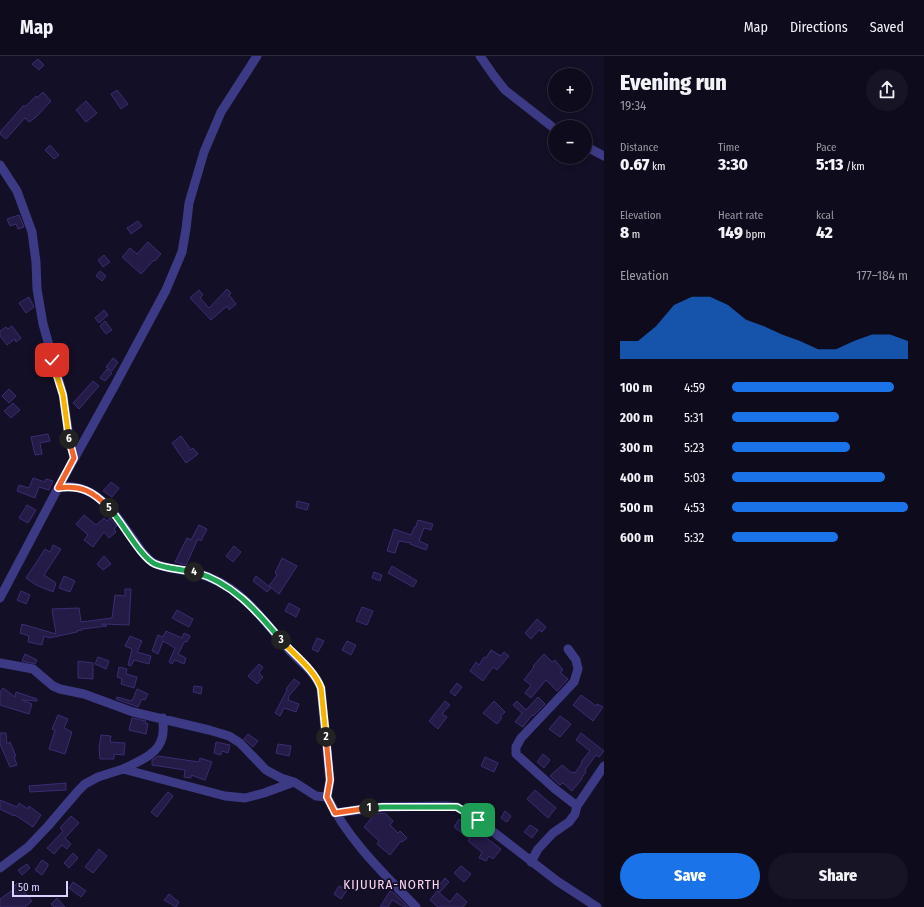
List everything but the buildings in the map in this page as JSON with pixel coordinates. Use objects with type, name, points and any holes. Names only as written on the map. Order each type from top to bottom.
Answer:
[{"type":"street","points":[[0,598],[74,458],[142,335],[176,268],[182,252],[189,204],[204,152],[221,112],[257,56]]},
{"type":"street","points":[[480,56],[505,90],[548,124]]},
{"type":"street","points":[[592,150],[604,156]]},
{"type":"street","points":[[0,164],[17,191],[32,232],[36,262],[36,289],[43,324],[63,395],[69,437],[74,458]]},
{"type":"street","points":[[58,488],[72,486],[80,488],[96,497],[114,513],[142,553],[155,564],[204,575],[231,589],[258,613],[290,651],[312,672],[321,688],[330,780],[327,797],[335,813],[366,856],[416,907]]},
{"type":"street","points":[[568,648],[576,660],[578,669],[574,682],[521,738],[516,747],[516,754],[555,789],[578,806]]},
{"type":"street","points":[[0,663],[33,669],[53,686],[60,689],[84,694],[133,712],[209,730],[235,739],[266,770],[281,778],[294,782],[316,796],[327,797]]},
{"type":"street","points":[[0,868],[28,847],[85,784],[98,777],[123,769],[153,753],[163,737],[163,718]]},
{"type":"street","points":[[531,862],[538,849],[548,838],[569,822],[604,766]]},
{"type":"street","points":[[123,769],[224,796],[245,798],[294,782]]},
{"type":"street","points":[[335,813],[383,807],[457,807],[478,820],[557,881],[598,907]]},
{"type":"district","name":"KIJUURA-NORTH","points":[[392,884]]},
{"type":"route","points":[[52,360],[63,395],[69,437],[74,458],[58,488],[72,486],[80,488],[92,494],[104,503],[114,513],[142,553],[155,564],[204,575],[231,589],[258,613],[290,651],[312,672],[321,688],[330,780],[327,797],[335,813],[383,807],[445,806],[460,808],[478,820]]}]
